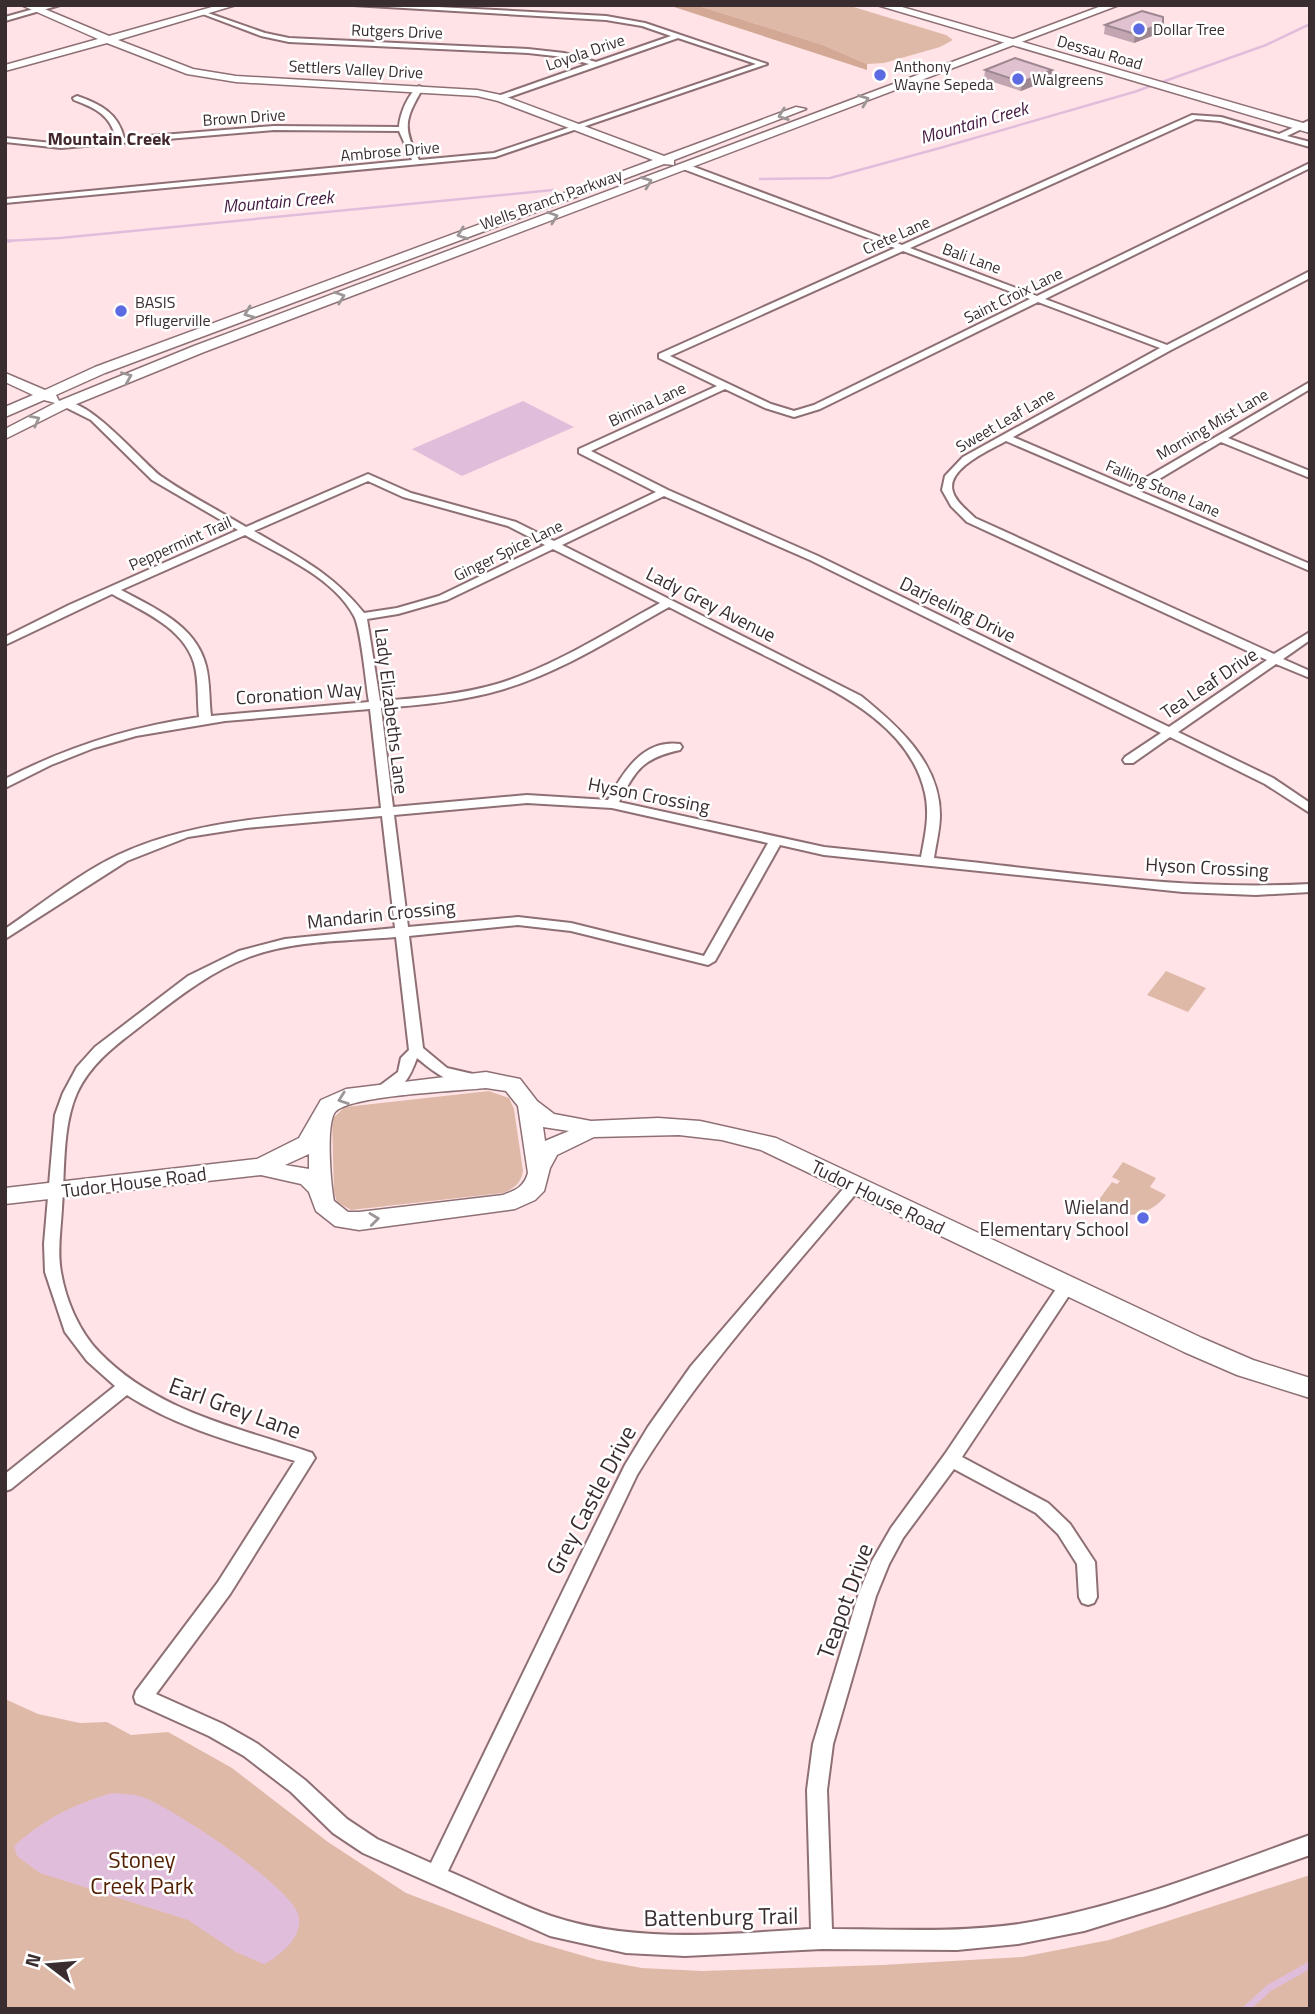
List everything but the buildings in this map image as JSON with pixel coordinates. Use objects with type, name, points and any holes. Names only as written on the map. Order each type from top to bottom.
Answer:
[{"type":"main road","name":"Dessau Road","points":[[882,5],[1307,124]]},
{"type":"main road","name":"Dessau Road","points":[[916,5],[1030,38],[1145,77]]},
{"type":"street","name":"Settlers Valley Drive","points":[[26,5],[163,63],[211,75],[263,81],[452,89],[501,98],[685,167]]},
{"type":"street","points":[[5,19],[57,5]]},
{"type":"street","points":[[5,68],[230,5]]},
{"type":"street","points":[[356,5],[606,18],[643,24],[679,36]]},
{"type":"street","name":"Wells Branch Parkway","points":[[5,435],[64,404],[188,353],[1114,5]]},
{"type":"street","name":"Rutgers Drive","points":[[203,13],[263,35],[289,40],[528,51],[564,55],[593,63]]},
{"type":"street","points":[[969,46],[1008,32]]},
{"type":"street","name":"Loyola Drive","points":[[501,98],[593,63],[679,36]]},
{"type":"street","name":"Ambrose Drive","points":[[5,201],[504,153],[764,64],[679,36]]},
{"type":"street","points":[[895,73],[916,80]]},
{"type":"street","points":[[417,163],[401,129],[403,115],[419,88]]},
{"type":"street","points":[[77,98],[113,117],[117,122],[121,142]]},
{"type":"street","name":"Wells Branch Parkway","points":[[5,413],[170,343],[805,107]]},
{"type":"street","name":"Crete Lane","points":[[724,386],[662,356],[1195,117],[1206,116],[1280,136]]},
{"type":"street","points":[[1280,136],[1307,124]]},
{"type":"street","name":"Brown Drive","points":[[7,142],[61,146],[282,127],[401,129]]},
{"type":"street","points":[[1280,136],[1310,145]]},
{"type":"street","name":"Saint Croix Lane","points":[[724,386],[794,414],[817,407],[1310,165]]},
{"type":"street","name":"Bali Lane","points":[[685,167],[1168,348]]},
{"type":"street","name":"Sweet Leaf Lane","points":[[1307,278],[1168,348],[1004,438],[950,472],[946,484],[951,501],[971,520],[1310,675]]},
{"type":"street","points":[[5,377],[64,404]]},
{"type":"street","name":"Morning Mist Lane","points":[[1130,491],[1310,385]]},
{"type":"street","name":"Bimina Lane","points":[[583,451],[724,386]]},
{"type":"street","name":"Lady Elizabeths Lane","points":[[64,404],[94,418],[156,478],[249,530],[316,572],[341,592],[361,617],[375,705],[416,1051]]},
{"type":"street","name":"Falling Stone Lane","points":[[1004,438],[1310,568]]},
{"type":"street","points":[[1219,438],[1310,475]]},
{"type":"street","name":"Darjeeling Drive","points":[[583,451],[664,492],[814,558],[1170,732],[1269,781],[1310,809]]},
{"type":"street","name":"Peppermint Trail","points":[[5,642],[114,590],[368,477]]},
{"type":"street","name":"Lady Grey Avenue","points":[[368,477],[407,495],[512,524],[857,698],[891,726],[917,756],[931,793],[934,814],[927,862]]},
{"type":"street","name":"Ginger Spice Lane","points":[[361,617],[398,611],[443,598],[664,492]]},
{"type":"street","points":[[114,590],[168,622],[189,640],[200,664],[205,718]]},
{"type":"street","name":"Coronation Way","points":[[5,784],[80,748],[141,729],[205,718],[440,699],[506,685],[537,673],[670,602]]},
{"type":"street","name":"Tea Leaf Drive","points":[[1129,760],[1310,635]]},
{"type":"street","points":[[612,804],[638,760],[657,749],[676,747]]},
{"type":"street","name":"Hyson Crossing","points":[[5,935],[91,876],[153,845],[214,828],[527,799],[612,804],[824,851],[1183,888],[1256,891],[1310,888]]},
{"type":"street","name":"Mandarin Crossing","points":[[57,1190],[62,1115],[82,1071],[100,1050],[193,979],[219,964],[271,946],[493,922],[545,923],[708,961],[775,842]]},
{"type":"street","points":[[378,1091],[403,1077],[408,1067],[408,1058],[416,1051],[428,1057],[435,1067],[445,1073],[477,1080]]},
{"type":"street","name":"Tudor House Road","points":[[262,1167],[273,1158],[288,1156],[301,1149],[312,1139],[318,1127],[319,1115],[339,1098],[477,1080],[512,1084],[538,1117],[551,1123],[578,1123],[589,1129],[666,1125],[729,1132],[768,1144],[1066,1287],[1246,1368],[1310,1388]]},
{"type":"street","points":[[529,1106],[538,1168]]},
{"type":"street","points":[[318,1127],[322,1192]]},
{"type":"street","name":"Tudor House Road","points":[[5,1196],[262,1167],[274,1172],[290,1171],[305,1175],[315,1182],[322,1192],[324,1205],[332,1213],[343,1220],[359,1221],[507,1203],[519,1199],[536,1185],[538,1168],[545,1153],[554,1144],[579,1137],[589,1129]]},
{"type":"street","name":"Grey Castle Drive","points":[[435,1876],[583,1567],[631,1470],[654,1432],[697,1371],[854,1186]]},
{"type":"street","name":"Earl Grey Lane","points":[[57,1190],[52,1244],[53,1272],[71,1328],[93,1356],[126,1386],[181,1417],[306,1458],[224,1588],[143,1697]]},
{"type":"street","name":"Teapot Drive","points":[[822,1939],[817,1811],[824,1744],[867,1596],[881,1561],[897,1533],[951,1459],[1066,1287]]},
{"type":"street","points":[[5,1484],[126,1386]]},
{"type":"street","points":[[951,1459],[1042,1507],[1064,1529],[1086,1562],[1088,1597]]},
{"type":"street","name":"Battenburg Trail","points":[[143,1697],[216,1730],[251,1750],[298,1786],[340,1826],[370,1846],[550,1926],[626,1943],[685,1946],[822,1939],[957,1940],[1018,1934],[1084,1921],[1310,1845]]},
{"type":"green space","points":[[696,5],[847,5],[946,35],[953,40],[940,47],[884,63],[867,64],[823,45]]},
{"type":"green space","points":[[1166,971],[1206,988],[1188,1012],[1147,995]]},
{"type":"green space","points":[[489,1091],[509,1098],[514,1109],[523,1171],[521,1179],[514,1187],[503,1193],[351,1210],[337,1202],[334,1192],[332,1119],[345,1107]]},
{"type":"green space","points":[[1123,1162],[1156,1178],[1150,1187],[1166,1195],[1159,1203],[1141,1213],[1120,1216],[1089,1213],[1112,1182],[1117,1184],[1120,1181],[1112,1177]]},
{"type":"green space","name":"Stoney Creek Park","points":[[5,1699],[38,1714],[80,1723],[107,1722],[131,1735],[168,1732],[232,1768],[328,1842],[406,1893],[532,1941],[598,1960],[642,1968],[702,1971],[1022,1957],[1109,1940],[1310,1875],[1310,2009],[5,2009]]},
{"type":"shaded area","points":[[668,5],[696,5],[823,45],[867,64],[867,70]]},
{"type":"shaded area","points":[[523,401],[574,427],[462,476],[412,449]]},
{"type":"shaded area","points":[[112,1793],[139,1796],[154,1802],[200,1829],[252,1866],[290,1901],[298,1914],[298,1930],[290,1944],[264,1964],[236,1952],[188,1920],[40,1873],[17,1856],[14,1846],[49,1820],[84,1802]]},
{"type":"waterway","name":"Mountain Creek","points":[[760,179],[830,178],[940,148],[1134,92],[1266,45],[1310,24]]},
{"type":"waterway","name":"Mountain Creek","points":[[10,241],[5,241],[60,238],[553,190]]},
{"type":"waterway","points":[[1246,2009],[1269,1988],[1310,1965]]},
{"type":"place","name":"Dollar Tree","points":[[1139,29]]},
{"type":"place","name":"Anthony Wayne Sepeda","points":[[880,75]]},
{"type":"place","name":"Walgreens","points":[[1018,79]]},
{"type":"place","name":"BASIS Pflugerville","points":[[121,311]]},
{"type":"place","name":"Wieland Elementary School","points":[[1143,1218]]},
{"type":"district","name":"Mountain Creek","points":[[109,139]]}]
